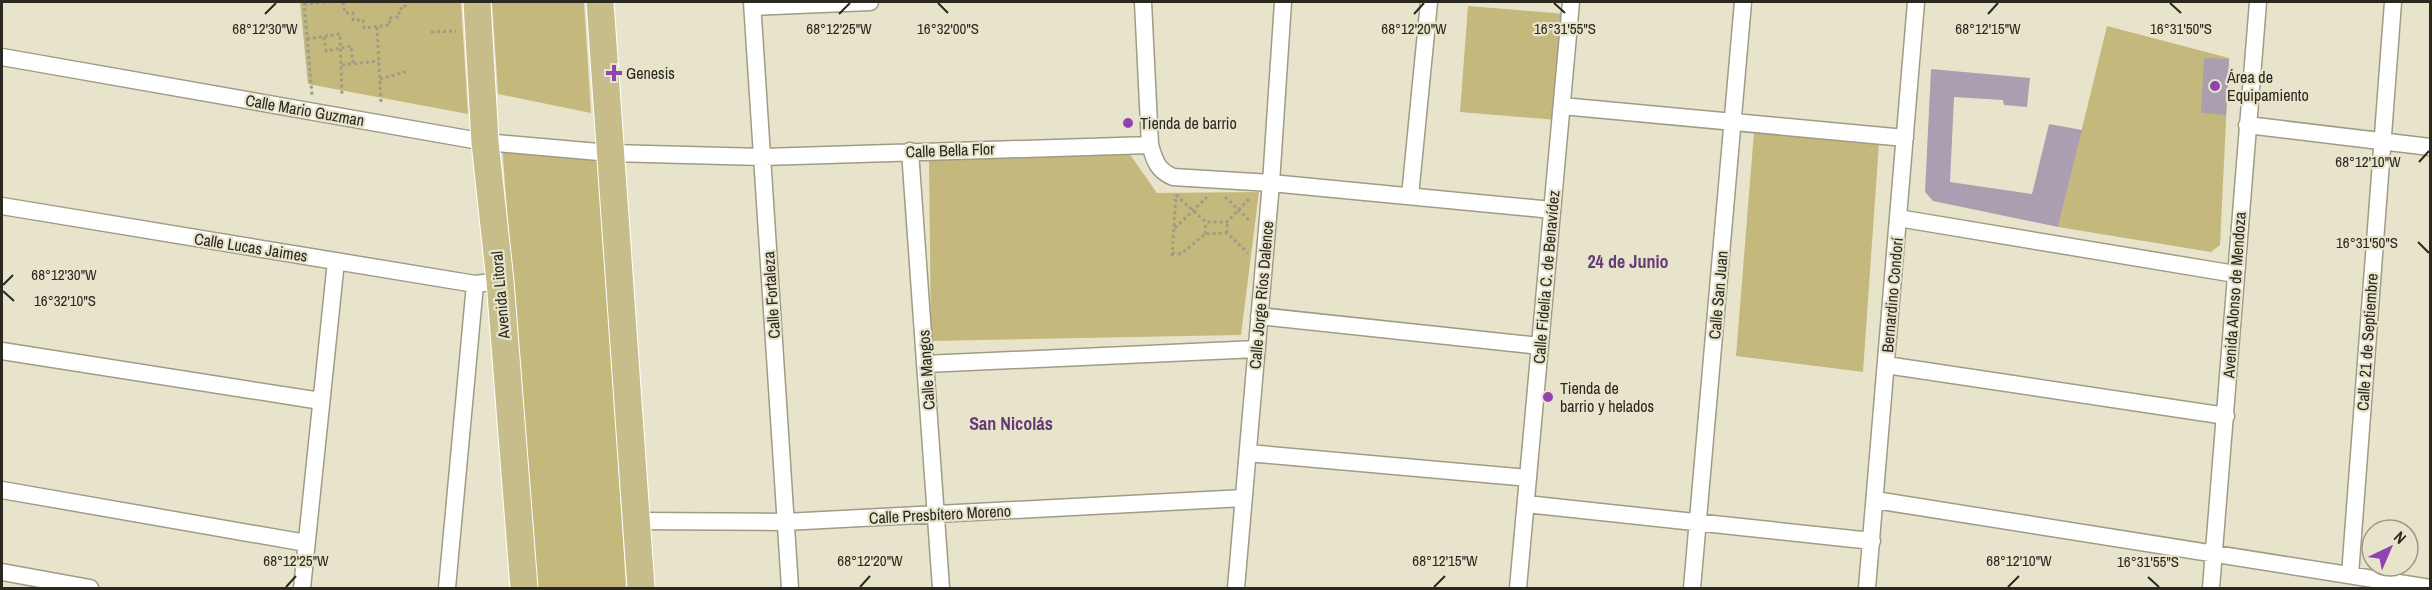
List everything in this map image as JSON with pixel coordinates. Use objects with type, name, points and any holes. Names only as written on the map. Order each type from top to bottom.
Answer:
[{"type":"main road","name":"Avenida Litoral","points":[[477,2],[485,142],[487,282],[524,588]]},
{"type":"main road","points":[[600,2],[641,588]]},
{"type":"street","points":[[753,4],[870,2]]},
{"type":"street","points":[[1143,2],[1150,145],[1155,164],[1162,172],[1173,177],[1271,183],[1552,210]]},
{"type":"street","name":"Calle Jorge Ríos Dalence","points":[[1237,588],[1271,183],[1283,2]]},
{"type":"street","points":[[1410,196],[1429,2]]},
{"type":"street","name":"Calle Fidelia C. de Benavídez","points":[[1518,588],[1571,2]]},
{"type":"street","name":"Calle San Juan","points":[[1692,588],[1743,2]]},
{"type":"street","name":"Bernardino Condorí","points":[[1868,588],[1916,2]]},
{"type":"street","name":"Avenida Alonso de Mendoza","points":[[2211,588],[2258,2]]},
{"type":"street","name":"Calle 21 de Septiembre","points":[[2350,575],[2393,2]]},
{"type":"street","name":"Calle Fortaleza","points":[[753,4],[790,588]]},
{"type":"street","name":"Calle Mario Guzman","points":[[2,57],[485,142],[610,153]]},
{"type":"street","points":[[1562,106],[1905,138]]},
{"type":"street","points":[[2247,125],[2430,147]]},
{"type":"street","name":"Calle Bella Flor","points":[[610,153],[763,157],[1150,145]]},
{"type":"street","name":"Calle Mangos","points":[[910,151],[941,588]]},
{"type":"street","name":"Calle Lucas Jaimes","points":[[2,206],[336,261],[487,282]]},
{"type":"street","points":[[1898,218],[2235,274]]},
{"type":"street","points":[[302,588],[336,261]]},
{"type":"street","points":[[447,588],[487,282]]},
{"type":"street","points":[[1259,316],[1540,346]]},
{"type":"street","points":[[925,364],[1257,349]]},
{"type":"street","points":[[2,351],[321,401]]},
{"type":"street","points":[[1886,365],[2226,416]]},
{"type":"street","points":[[1248,453],[1528,478]]},
{"type":"street","points":[[2,490],[306,543]]},
{"type":"street","name":"Calle Presbítero Moreno","points":[[637,521],[786,522],[1244,498]]},
{"type":"street","points":[[1875,500],[2430,588]]},
{"type":"street","points":[[1526,504],[1872,541]]},
{"type":"street","points":[[2,572],[90,588]]},
{"type":"path","points":[[313,89],[304,3],[325,2]]},
{"type":"path","points":[[343,2],[345,13],[353,13],[353,20],[363,20],[364,28],[390,25],[389,18],[399,17],[399,9],[405,8],[405,2]]},
{"type":"path","points":[[377,27],[381,102]]},
{"type":"path","points":[[431,32],[458,31]]},
{"type":"path","points":[[308,39],[340,34],[342,95]]},
{"type":"path","points":[[324,37],[326,51],[351,46],[353,63]]},
{"type":"path","points":[[341,65],[379,60]]},
{"type":"path","points":[[380,79],[409,71]]},
{"type":"path","points":[[1221,194],[1254,225]]},
{"type":"path","points":[[1227,233],[1205,234],[1181,254],[1172,254],[1176,195],[1206,222],[1227,222],[1255,194]]},
{"type":"path","points":[[1174,229],[1210,195]]},
{"type":"path","points":[[1205,234],[1206,222]]},
{"type":"path","points":[[1227,222],[1227,233],[1249,255]]},
{"type":"shaded area","points":[[300,2],[461,2],[468,114],[308,84]]},
{"type":"shaded area","points":[[492,2],[584,2],[591,113],[498,94]]},
{"type":"shaded area","points":[[1468,6],[1577,15],[1569,121],[1460,112]]},
{"type":"shaded area","points":[[2107,26],[2229,58],[2220,245],[2211,252],[2058,227]]},
{"type":"shaded area","points":[[1754,132],[1879,143],[1863,372],[1736,356]]},
{"type":"shaded area","points":[[502,144],[599,162],[626,588],[536,588]]},
{"type":"shaded area","points":[[1129,153],[1157,193],[1259,192],[1241,335],[931,341],[929,159]]},
{"type":"building","name":"Área de Equipamiento","points":[[2204,58],[2229,59],[2226,115],[2201,113]]},
{"type":"building","points":[[1931,69],[2030,78],[2027,107],[2004,105],[2003,100],[1954,97],[1950,182],[2032,194],[2049,124],[2082,130],[2058,227],[1933,201],[1925,192]]},
{"type":"place","name":"Genesis","points":[[614,73]]},
{"type":"place","name":"Área de Equipamiento","points":[[2215,86]]},
{"type":"place","name":"Tienda de barrio","points":[[1128,123]]},
{"type":"place","name":"Tienda de barrio y helados","points":[[1548,397]]},
{"type":"district","name":"24 de Junio","points":[[1628,261]]},
{"type":"district","name":"San Nicolás","points":[[1011,423]]}]
